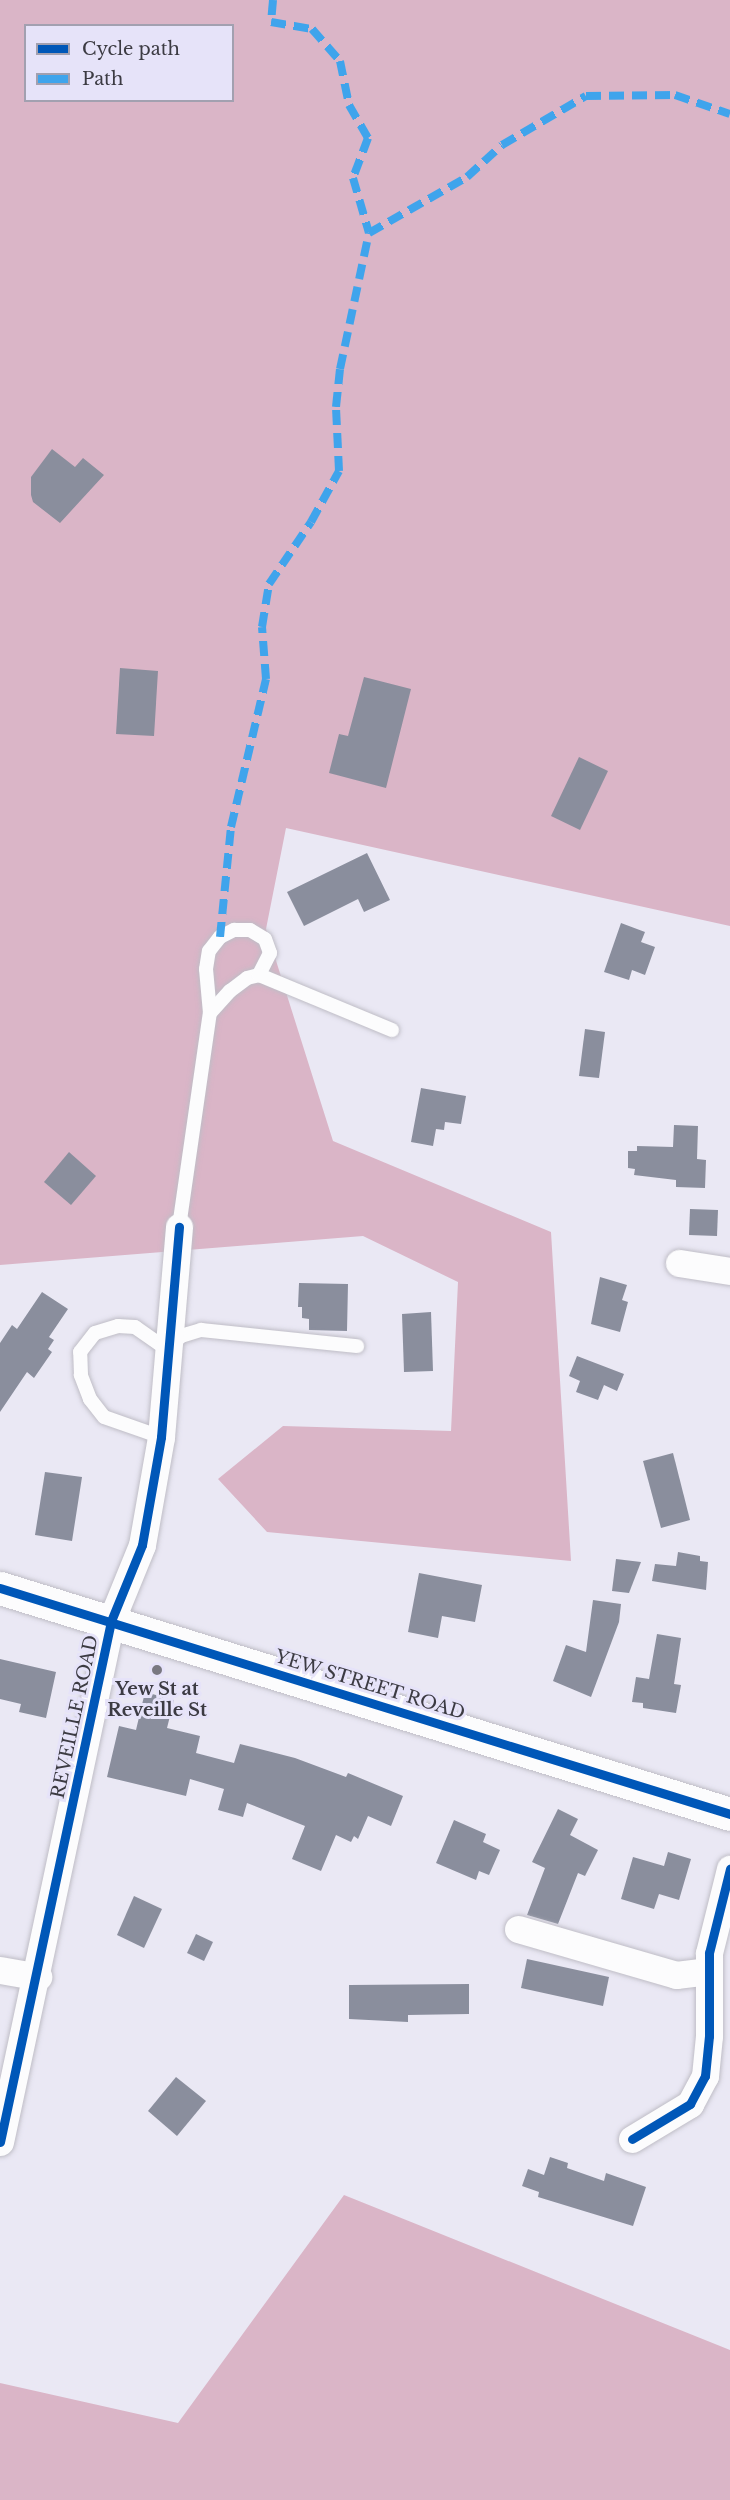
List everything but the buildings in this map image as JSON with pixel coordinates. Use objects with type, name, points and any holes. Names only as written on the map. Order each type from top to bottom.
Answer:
[{"type":"street","name":"REVEILLE ROAD","points":[[0,2142],[38,1977],[111,1621],[142,1545],[161,1437],[179,1227]]},
{"type":"street","points":[[679,1263],[730,1271]]},
{"type":"street","name":"YEW STREET ROAD","points":[[0,1588],[730,1814]]},
{"type":"street","points":[[632,2139],[690,2104],[705,2076],[709,1953],[730,1869]]},
{"type":"street","points":[[518,1929],[676,1976],[709,1971]]},
{"type":"street","points":[[0,1970],[38,1977]]},
{"type":"lane","points":[[179,1227],[200,1061],[210,1012],[206,969],[209,951],[220,937],[234,930],[250,930],[265,939],[270,952],[259,975]]},
{"type":"lane","points":[[210,1012],[230,991],[247,978],[259,975],[392,1030]]},
{"type":"lane","points":[[161,1437],[104,1417],[87,1391],[81,1375],[80,1352],[95,1333],[118,1326],[135,1327],[167,1349],[181,1336],[201,1330],[357,1346]]},
{"type":"shaded area","points":[[0,0],[730,0],[730,926],[286,828],[266,929],[333,1141],[551,1232],[571,1561],[267,1532],[218,1479],[283,1426],[451,1431],[458,1282],[363,1236],[0,1265]]},
{"type":"shaded area","points":[[344,2195],[730,2350],[730,2500],[0,2500],[0,2383],[178,2423]]},
{"type":"marked path","points":[[273,0],[271,22],[312,29],[340,61],[349,105],[368,138],[353,178],[369,233]]},
{"type":"marked path","points":[[220,937],[231,827],[266,679],[262,627],[269,584],[311,522],[339,471],[336,407],[340,369],[369,233],[467,177],[502,145],[586,96],[675,95],[730,114]]},
{"type":"cycle path","points":[[0,2142],[111,1621],[142,1545],[161,1437],[179,1227]]},
{"type":"cycle path","points":[[0,1588],[730,1814]]},
{"type":"cycle path","points":[[632,2139],[690,2104],[705,2076],[709,2036],[709,1953],[730,1869]]},
{"type":"place","name":"Yew St at Reveille St","points":[[157,1670]]}]
